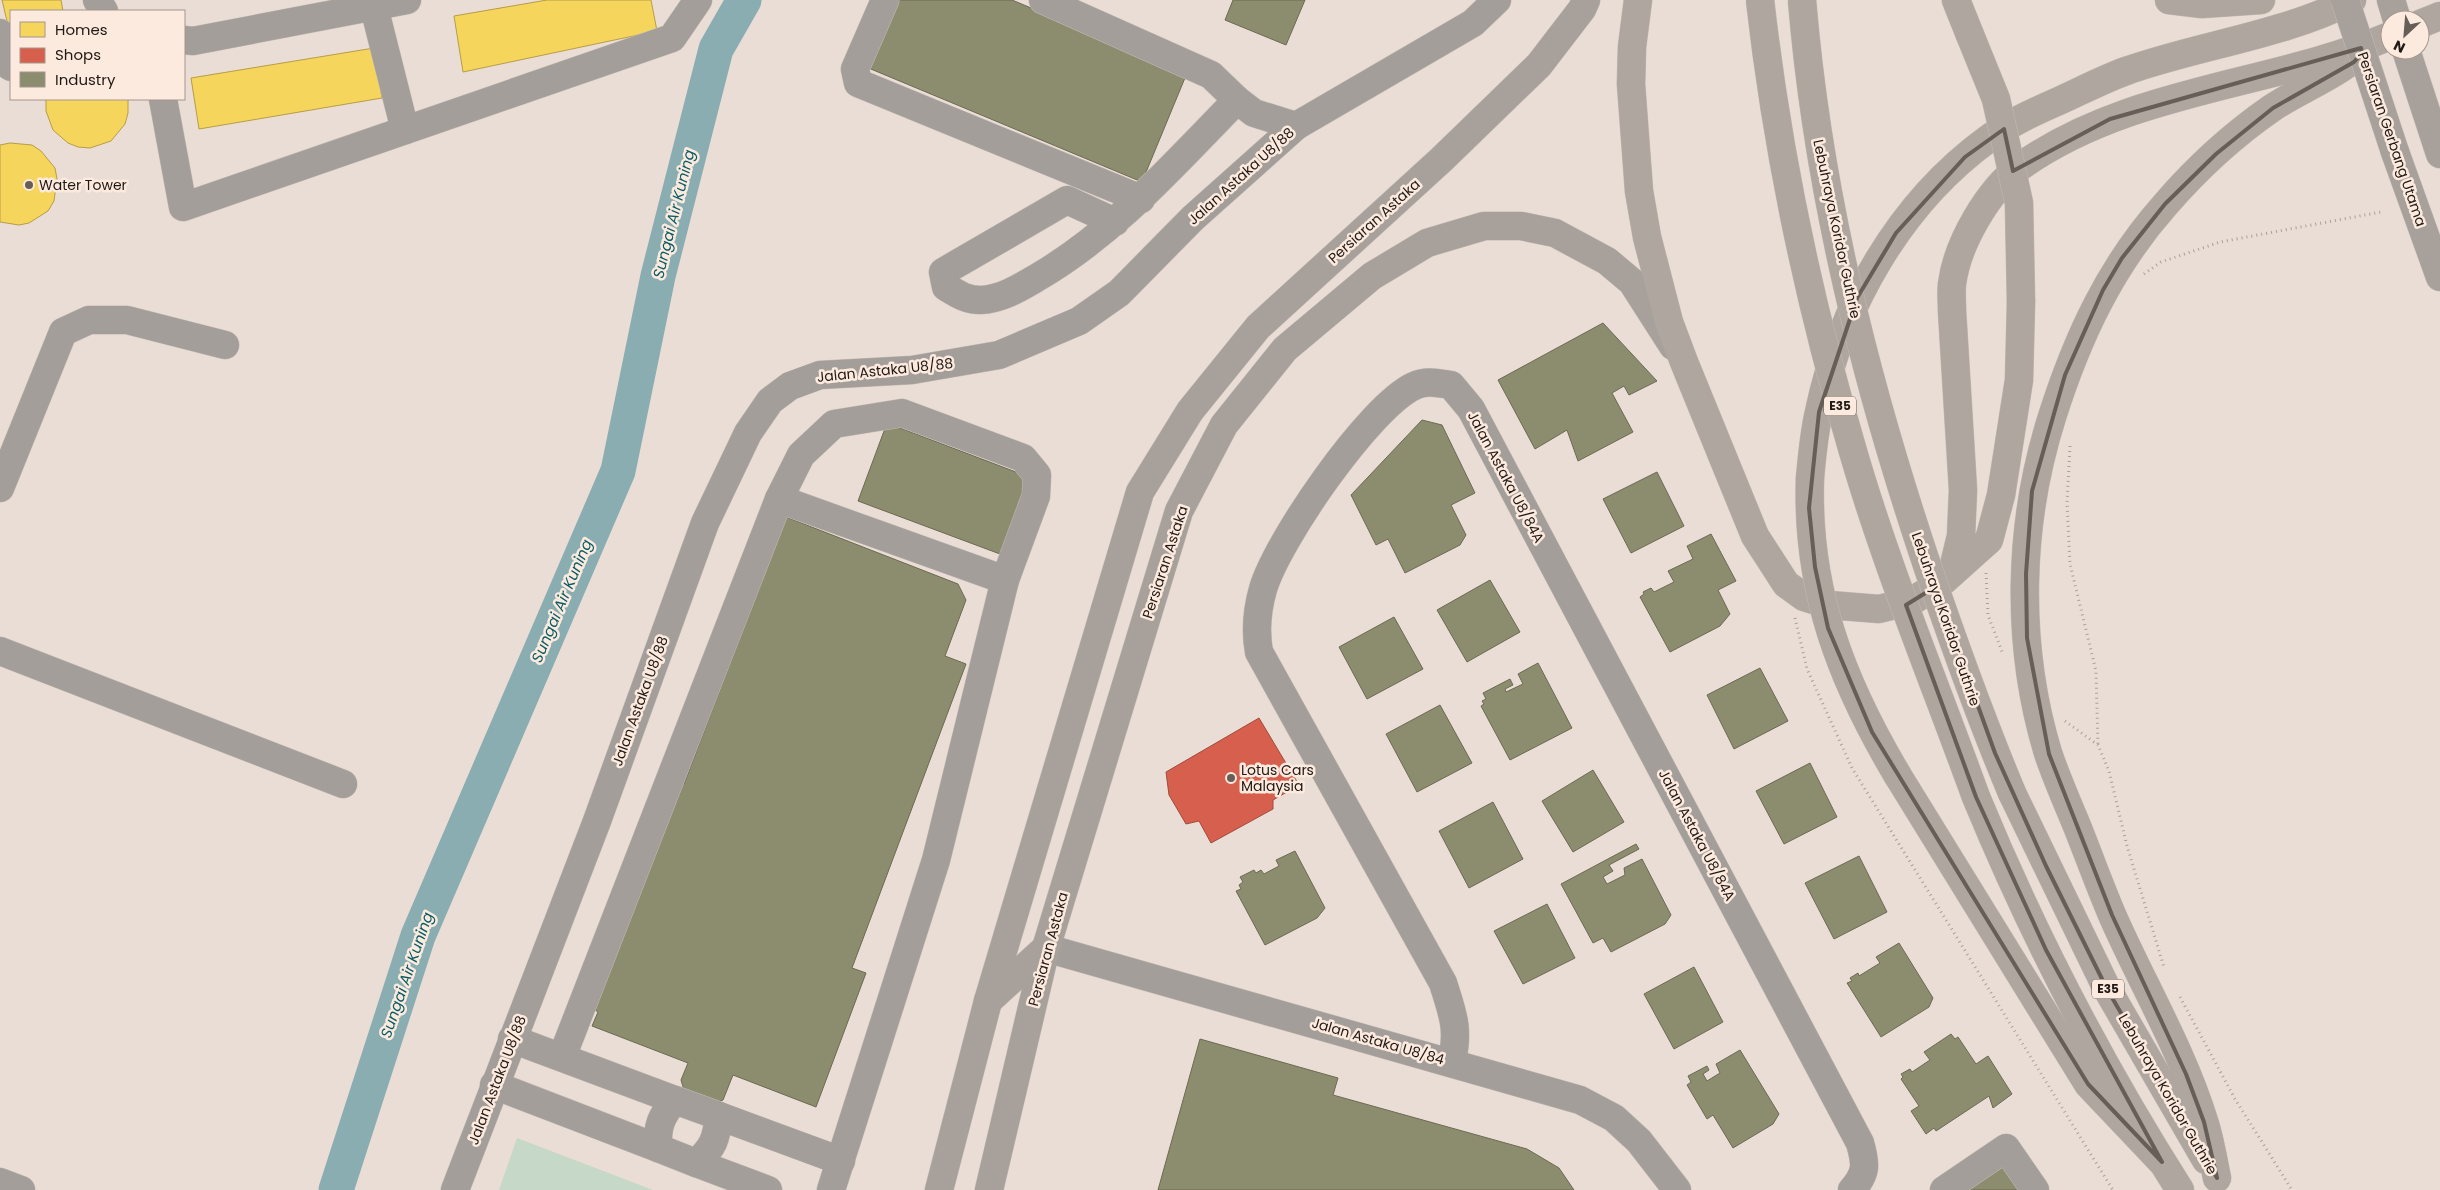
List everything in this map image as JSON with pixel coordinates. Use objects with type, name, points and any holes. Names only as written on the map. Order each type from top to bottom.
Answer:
[{"type":"highway","points":[[1638,0],[1632,47],[1631,84],[1639,191],[1655,265],[1670,322],[1684,362],[1755,536],[1786,584],[1804,597],[1829,606],[1879,609],[1912,601],[1942,583],[1989,540],[2000,495],[2019,380],[2021,302],[2019,203],[1996,99],[1956,0]]},
{"type":"highway","name":"E35","points":[[1760,0],[1788,177],[1819,332],[1852,450],[1875,520],[1976,797],[1999,853],[2046,950],[2102,1058],[2180,1190]]},
{"type":"highway","name":"Lebuhraya Koridor Guthrie","points":[[1802,0],[1814,113],[1829,201],[1875,400],[1936,590],[1980,715],[2012,793],[2108,989],[2185,1127],[2221,1184]]},
{"type":"highway","points":[[2169,0],[2202,4],[2261,0]]},
{"type":"highway","points":[[2308,0],[2346,2]]},
{"type":"highway","points":[[2162,1162],[2088,1084],[1872,732],[1851,688],[1828,628],[1812,546],[1809,508],[1815,435],[1824,390],[1857,298],[1896,233],[1941,180],[1965,157],[1989,138],[2024,116],[2126,71],[2305,20],[2346,2]]},
{"type":"highway","points":[[1952,573],[1962,536],[1963,490],[1952,284],[1960,254],[1980,212],[2005,180],[2021,166],[2075,135],[2110,119],[2195,93],[2311,64],[2380,40]]},
{"type":"highway","points":[[2221,1184],[2204,1122],[2186,1074],[2112,915],[2049,754],[2038,711],[2027,638],[2026,574],[2032,491],[2041,452],[2065,375],[2103,290],[2122,258],[2166,204],[2226,145],[2272,108],[2354,62],[2380,40]]},
{"type":"main road","name":"Persiaran Astaka","points":[[939,1190],[988,1001],[1140,492],[1190,411],[1258,326],[1442,159],[1539,65],[1586,0]]},
{"type":"main road","name":"Persiaran Gerbang Utama","points":[[2346,2],[2395,152],[2440,277]]},
{"type":"main road","points":[[2409,60],[2437,145]]},
{"type":"main road","name":"Persiaran Astaka","points":[[988,1190],[1046,948],[1179,511],[1224,425],[1285,349],[1372,276],[1427,243],[1484,226],[1520,226],[1555,233],[1589,250],[1619,270],[1632,282],[1684,362]]},
{"type":"main road","points":[[988,1001],[1046,948]]},
{"type":"street","points":[[185,40],[193,41],[407,0]]},
{"type":"street","points":[[163,100],[182,207],[672,38],[698,0]]},
{"type":"street","points":[[885,0],[855,69],[858,83],[1141,199]]},
{"type":"street","points":[[1043,0],[1211,75],[1237,100],[1254,113],[1296,126]]},
{"type":"street","name":"Jalan Astaka U8/88","points":[[456,1190],[494,1085],[597,821],[705,523],[748,433],[770,402],[790,386],[820,375],[912,370],[999,355],[1078,321],[1119,293],[1193,218],[1296,126],[1473,23],[1497,0]]},
{"type":"street","points":[[374,7],[405,130]]},
{"type":"street","points":[[0,33],[7,64],[10,66]]},
{"type":"street","points":[[1115,222],[1067,200],[943,272],[946,287],[964,298],[984,300],[1014,292],[1064,262],[1115,222],[1141,199],[1237,100]]},
{"type":"street","points":[[0,488],[63,332],[89,320],[127,320],[225,345]]},
{"type":"street","name":"Jalan Astaka U8/84A","points":[[1452,1061],[1457,1039],[1455,1019],[1443,983],[1259,652],[1256,636],[1257,614],[1264,587],[1277,558],[1321,484],[1386,407],[1414,386],[1432,382],[1451,385],[1470,409],[1860,1143],[1866,1164],[1860,1182],[1852,1190]]},
{"type":"street","points":[[562,1057],[779,499],[801,455],[834,424],[902,413],[1023,458],[1036,475],[1036,496],[1006,580],[936,860],[831,1190]]},
{"type":"street","points":[[779,499],[1006,580]]},
{"type":"street","points":[[0,651],[343,784]]},
{"type":"street","name":"Jalan Astaka U8/84","points":[[1046,948],[1452,1061],[1580,1100],[1614,1118],[1639,1141],[1677,1190]]},
{"type":"street","points":[[512,1039],[841,1161]]},
{"type":"street","points":[[494,1085],[768,1190]]},
{"type":"street","points":[[658,1148],[657,1129],[662,1115],[675,1100]]},
{"type":"street","points":[[696,1163],[710,1150],[716,1135],[719,1116]]},
{"type":"street","points":[[1944,1190],[2006,1148],[2034,1190]]},
{"type":"street","points":[[0,1182],[21,1190]]},
{"type":"path","points":[[2138,281],[2144,273],[2160,262],[2220,242],[2381,212]]},
{"type":"path","points":[[2071,442],[2067,503],[2070,564],[2096,672],[2098,745],[2108,772],[2127,846],[2166,972]]},
{"type":"path","points":[[1989,540],[1986,580],[1988,615],[2004,655]]},
{"type":"path","points":[[1786,584],[1807,668],[1852,768],[2113,1190]]},
{"type":"path","points":[[2064,720],[2098,745]]},
{"type":"path","points":[[2175,989],[2235,1099],[2292,1190]]},
{"type":"highlighted area","points":[[2361,48],[2362,53],[2354,62],[2273,108],[2216,154],[2165,204],[2122,258],[2103,290],[2065,375],[2032,491],[2026,574],[2027,638],[2049,754],[2112,915],[2186,1074],[2204,1122],[2217,1178],[2107,989],[2046,866],[1995,753],[1935,587],[1906,605],[1976,797],[2046,950],[2162,1162],[2088,1084],[1872,732],[1828,628],[1815,567],[1809,508],[1819,412],[1857,298],[1896,233],[1965,157],[2004,129],[2013,171],[2110,119]]},
{"type":"green space","points":[[517,1138],[653,1190],[499,1190]]},
{"type":"building: Homes","points":[[2,0],[61,0],[63,10],[10,10],[10,34]]},
{"type":"building: Homes","points":[[547,0],[651,0],[657,31],[463,72],[454,16]]},
{"type":"building: Homes","points":[[374,48],[382,98],[199,129],[191,78]]},
{"type":"building: Homes","name":"Water Tower","points":[[46,100],[128,100],[128,113],[125,124],[111,141],[90,148],[78,147],[68,143],[53,130],[46,111]]},
{"type":"building: Homes","name":"Water Tower","points":[[10,143],[32,145],[41,151],[55,168],[57,179],[54,201],[48,211],[29,223],[19,225],[0,222],[0,145]]},
{"type":"building: Shops","name":"Lotus Cars Malaysia","points":[[1259,718],[1299,785],[1273,800],[1273,809],[1211,843],[1199,821],[1186,824],[1169,795],[1166,772]]},
{"type":"building: Industry","points":[[894,0],[1012,0],[1187,73],[1142,182],[866,67]]},
{"type":"building: Industry","points":[[1233,0],[1305,0],[1286,45],[1225,20]]},
{"type":"building: Industry","points":[[1603,323],[1657,381],[1629,395],[1624,386],[1612,393],[1633,432],[1578,461],[1567,430],[1535,449],[1498,380]]},
{"type":"building: Industry","points":[[1422,420],[1442,425],[1475,493],[1451,505],[1466,535],[1460,545],[1405,573],[1388,539],[1376,545],[1351,495]]},
{"type":"building: Industry","points":[[887,423],[1029,477],[1000,554],[858,501]]},
{"type":"building: Industry","points":[[1657,472],[1684,526],[1631,553],[1603,499]]},
{"type":"building: Industry","points":[[786,517],[958,584],[966,600],[945,656],[966,664],[852,968],[866,973],[816,1107],[733,1075],[723,1100],[715,1103],[684,1090],[681,1080],[688,1063],[592,1026],[598,1012],[592,1008],[679,782],[684,784]]},
{"type":"building: Industry","points":[[1711,534],[1736,581],[1718,590],[1730,614],[1720,626],[1670,652],[1640,597],[1644,594],[1643,592],[1651,588],[1654,592],[1674,582],[1668,571],[1693,559],[1687,546]]},
{"type":"building: Industry","points":[[1490,580],[1520,632],[1467,662],[1437,610]]},
{"type":"building: Industry","points":[[1394,617],[1423,669],[1367,699],[1339,647]]},
{"type":"building: Industry","points":[[1538,663],[1572,728],[1510,760],[1481,706],[1484,704],[1482,701],[1486,699],[1483,693],[1510,679],[1513,685],[1505,689],[1506,692],[1523,684],[1518,674]]},
{"type":"building: Industry","points":[[1760,668],[1788,721],[1734,749],[1707,695]]},
{"type":"building: Industry","points":[[1440,705],[1472,763],[1417,792],[1386,734]]},
{"type":"building: Industry","points":[[1810,763],[1837,817],[1784,844],[1756,791]]},
{"type":"building: Industry","points":[[1593,770],[1624,822],[1573,852],[1542,801]]},
{"type":"building: Industry","points":[[1493,802],[1523,859],[1469,888],[1439,831]]},
{"type":"building: Industry","points":[[1636,844],[1639,849],[1609,865],[1613,871],[1603,877],[1607,884],[1625,875],[1624,868],[1642,859],[1671,915],[1665,924],[1611,952],[1603,938],[1593,943],[1561,884]]},
{"type":"building: Industry","points":[[1295,851],[1325,908],[1317,918],[1265,945],[1236,891],[1241,889],[1239,885],[1243,882],[1240,877],[1254,870],[1256,873],[1261,870],[1264,874],[1279,866],[1276,860]]},
{"type":"building: Industry","points":[[1859,856],[1887,912],[1834,939],[1805,883]]},
{"type":"building: Industry","points":[[1547,904],[1575,958],[1523,984],[1494,931]]},
{"type":"building: Industry","points":[[1899,943],[1933,998],[1929,1007],[1881,1037],[1847,983],[1852,981],[1850,978],[1858,973],[1859,976],[1880,963],[1876,957]]},
{"type":"building: Industry","points":[[1694,967],[1723,1022],[1674,1049],[1644,994]]},
{"type":"building: Industry","points":[[1951,1034],[1955,1039],[1958,1037],[1976,1064],[1988,1056],[2012,1094],[1993,1108],[1989,1096],[1936,1131],[1934,1128],[1926,1134],[1911,1111],[1919,1106],[1901,1079],[1903,1077],[1901,1074],[1910,1069],[1912,1072],[1930,1060],[1924,1052]]},
{"type":"building: Industry","points":[[1200,1039],[1338,1078],[1333,1095],[1527,1149],[1559,1168],[1574,1190],[1158,1190]]},
{"type":"building: Industry","points":[[1740,1050],[1779,1114],[1773,1124],[1733,1148],[1713,1115],[1707,1119],[1687,1085],[1691,1082],[1688,1076],[1707,1066],[1709,1070],[1703,1074],[1707,1081],[1720,1073],[1716,1064]]},
{"type":"building: Industry","points":[[1999,1155],[2023,1190],[1951,1190]]},
{"type":"waterway","name":"Sungai Air Kuning","points":[[336,1190],[418,936],[618,471],[658,276],[716,49],[744,0]]},
{"type":"place","name":"Water Tower","points":[[29,185]]},
{"type":"place","name":"Lotus Cars Malaysia","points":[[1231,778]]}]
